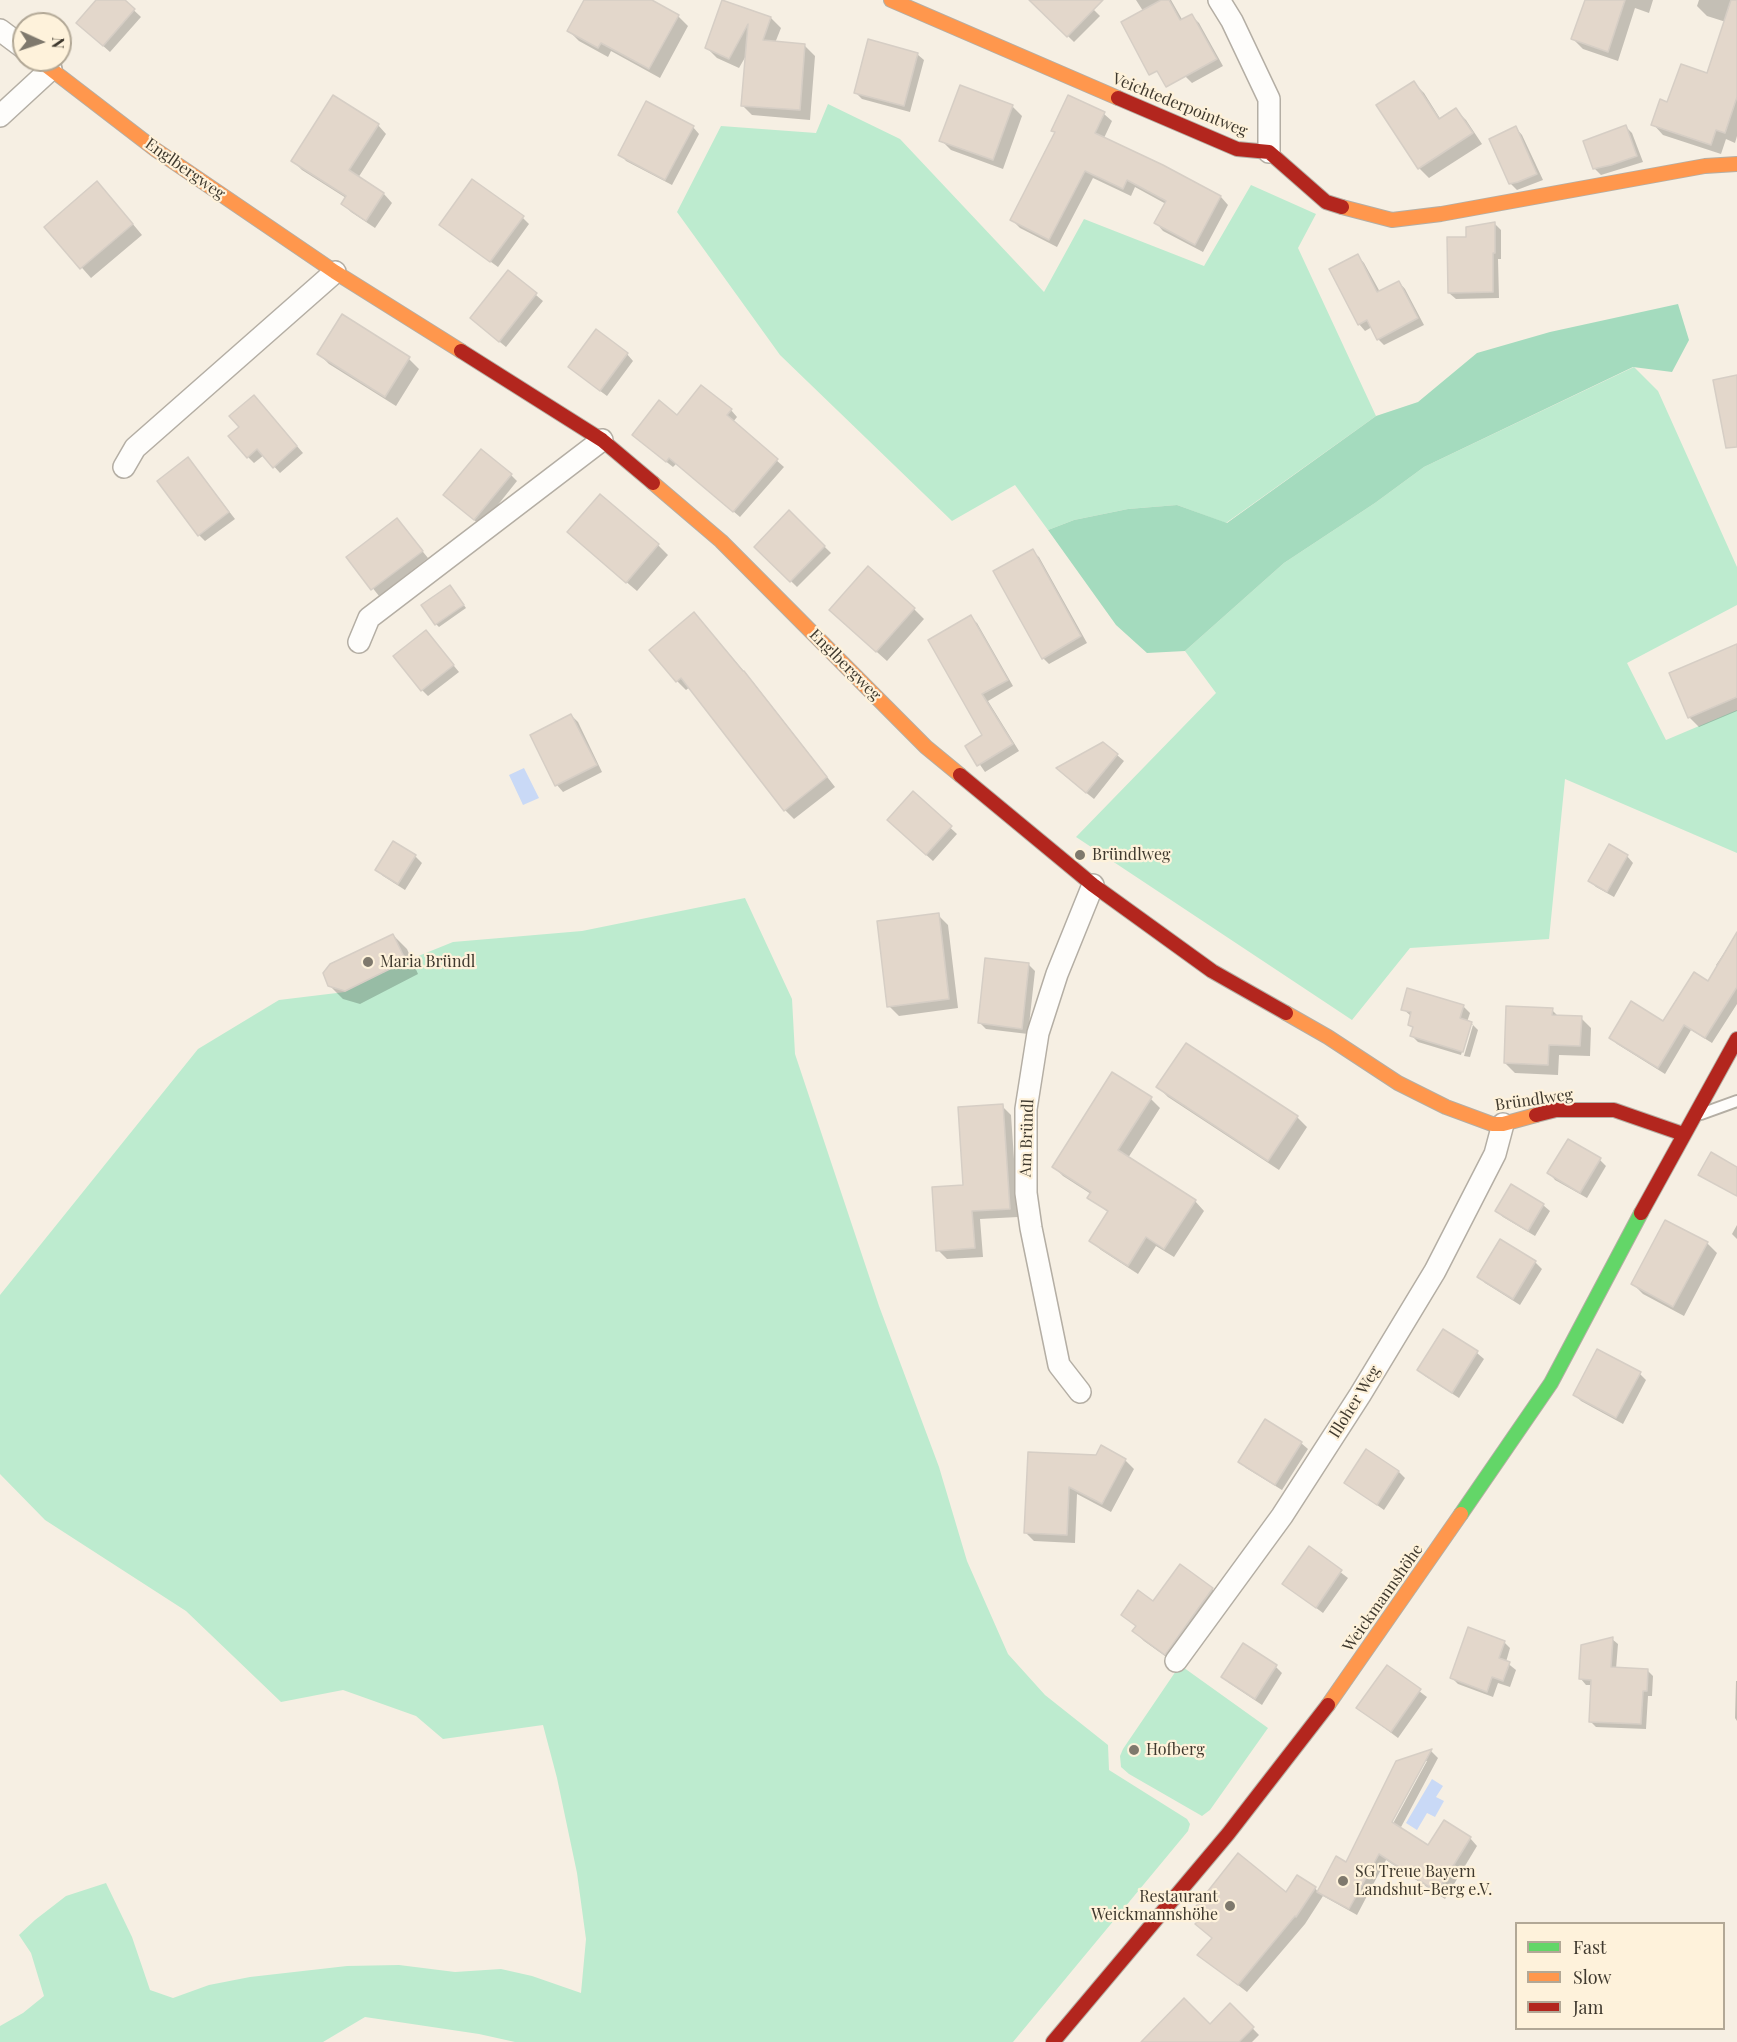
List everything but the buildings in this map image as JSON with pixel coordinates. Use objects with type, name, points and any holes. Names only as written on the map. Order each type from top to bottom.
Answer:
[{"type":"street","name":"Veichtederpointweg","points":[[891,0],[1238,149],[1269,152]]},
{"type":"street","points":[[1219,0],[1232,21],[1269,99],[1269,152],[1326,202],[1392,220],[1452,212],[1705,166],[1737,165]]},
{"type":"street","points":[[0,116],[39,72]]},
{"type":"street","name":"Englbergweg","points":[[54,72],[156,150],[335,272],[602,440],[721,541],[926,747],[1093,885]]},
{"type":"street","points":[[124,467],[135,448],[335,272]]},
{"type":"street","points":[[359,642],[369,618],[602,440]]},
{"type":"street","name":"Bründlweg","points":[[1093,885],[1212,970],[1328,1037],[1398,1083],[1446,1107],[1492,1124],[1503,1124],[1556,1110],[1614,1110],[1683,1134]]},
{"type":"street","name":"Am Bründl","points":[[1080,1392],[1059,1365],[1033,1239],[1026,1193],[1026,1109],[1038,1033],[1044,1012],[1093,885]]},
{"type":"street","name":"Weickmannshöhe","points":[[1053,2042],[1228,1834],[1346,1681],[1551,1383],[1683,1134],[1737,1040]]},
{"type":"street","name":"Illoher Weg","points":[[1176,1661],[1282,1516],[1360,1395],[1435,1271],[1495,1154],[1503,1124]]},
{"type":"lane","points":[[1693,1117],[1737,1101]]},
{"type":"green space","points":[[828,104],[900,139],[1044,292],[1084,219],[1204,266],[1251,185],[1316,214],[1298,248],[1376,416],[1226,523],[1177,505],[1128,509],[1074,520],[1048,530],[1015,485],[952,521],[780,355],[677,212],[721,126],[816,133]]},
{"type":"green space","points":[[1678,304],[1689,340],[1672,372],[1633,367],[1424,467],[1375,503],[1284,563],[1185,651],[1147,653],[1116,625],[1048,530],[1074,520],[1128,509],[1177,505],[1227,523],[1376,416],[1418,402],[1477,353],[1550,332]]},
{"type":"green space","points":[[1634,367],[1658,391],[1737,567],[1737,605],[1627,663],[1666,740],[1737,710],[1737,853],[1565,779],[1549,939],[1410,948],[1352,1020],[1076,837],[1216,693],[1185,651],[1284,563],[1375,503],[1424,467]]},
{"type":"green space","points":[[745,898],[792,999],[795,1054],[879,1306],[939,1467],[967,1561],[1008,1654],[1045,1695],[1108,1745],[1109,1770],[1187,1819],[1190,1824],[1188,1831],[1013,2042],[515,2042],[479,2034],[365,2017],[323,2042],[0,2042],[0,2026],[23,2013],[44,1996],[31,1953],[19,1935],[66,1896],[106,1883],[132,1937],[150,1990],[173,1998],[209,1985],[250,1977],[347,1966],[399,1965],[455,1972],[501,1969],[532,1976],[581,1993],[586,1939],[577,1873],[543,1725],[443,1739],[416,1716],[343,1690],[281,1702],[186,1611],[45,1520],[0,1474],[0,1295],[198,1049],[279,1000],[345,992],[406,961],[453,942],[582,931]]},
{"type":"green space","points":[[1180,1665],[1268,1728],[1210,1810],[1202,1816],[1129,1774],[1121,1767],[1120,1756],[1123,1749]]},
{"type":"water","points":[[524,768],[539,798],[523,805],[509,775]]},
{"type":"water","points":[[1432,1779],[1443,1786],[1436,1797],[1444,1801],[1435,1817],[1427,1813],[1417,1830],[1406,1823]]},
{"type":"traffic: fast","points":[[1461,1514],[1551,1383],[1641,1213]]},
{"type":"traffic: slow","points":[[891,0],[1118,98]]},
{"type":"traffic: slow","points":[[55,72],[156,150],[335,272],[461,351]]},
{"type":"traffic: slow","points":[[1342,207],[1392,220],[1441,214],[1705,166],[1737,164]]},
{"type":"traffic: slow","points":[[653,483],[721,541],[926,747],[960,775]]},
{"type":"traffic: slow","points":[[1286,1013],[1328,1037],[1398,1083],[1446,1107],[1492,1124],[1503,1124],[1536,1115]]},
{"type":"traffic: slow","points":[[1328,1705],[1461,1514]]},
{"type":"traffic: jam","points":[[1118,98],[1237,149],[1269,152],[1326,202],[1342,207]]},
{"type":"traffic: jam","points":[[461,351],[602,440],[653,483]]},
{"type":"traffic: jam","points":[[960,775],[1093,885],[1212,971],[1286,1013]]},
{"type":"traffic: jam","points":[[1641,1213],[1737,1039]]},
{"type":"traffic: jam","points":[[1536,1115],[1556,1110],[1614,1110],[1683,1134]]},
{"type":"traffic: jam","points":[[1053,2042],[1228,1834],[1328,1705]]},
{"type":"place","name":"Bründlweg","points":[[1080,855]]},
{"type":"place","name":"Maria Bründl","points":[[368,962]]},
{"type":"place","name":"Hofberg","points":[[1134,1750]]},
{"type":"place","name":"SG Treue Bayern Landshut-Berg e.V.","points":[[1343,1881]]},
{"type":"place","name":"Restaurant Weickmannshöhe","points":[[1230,1906]]}]
